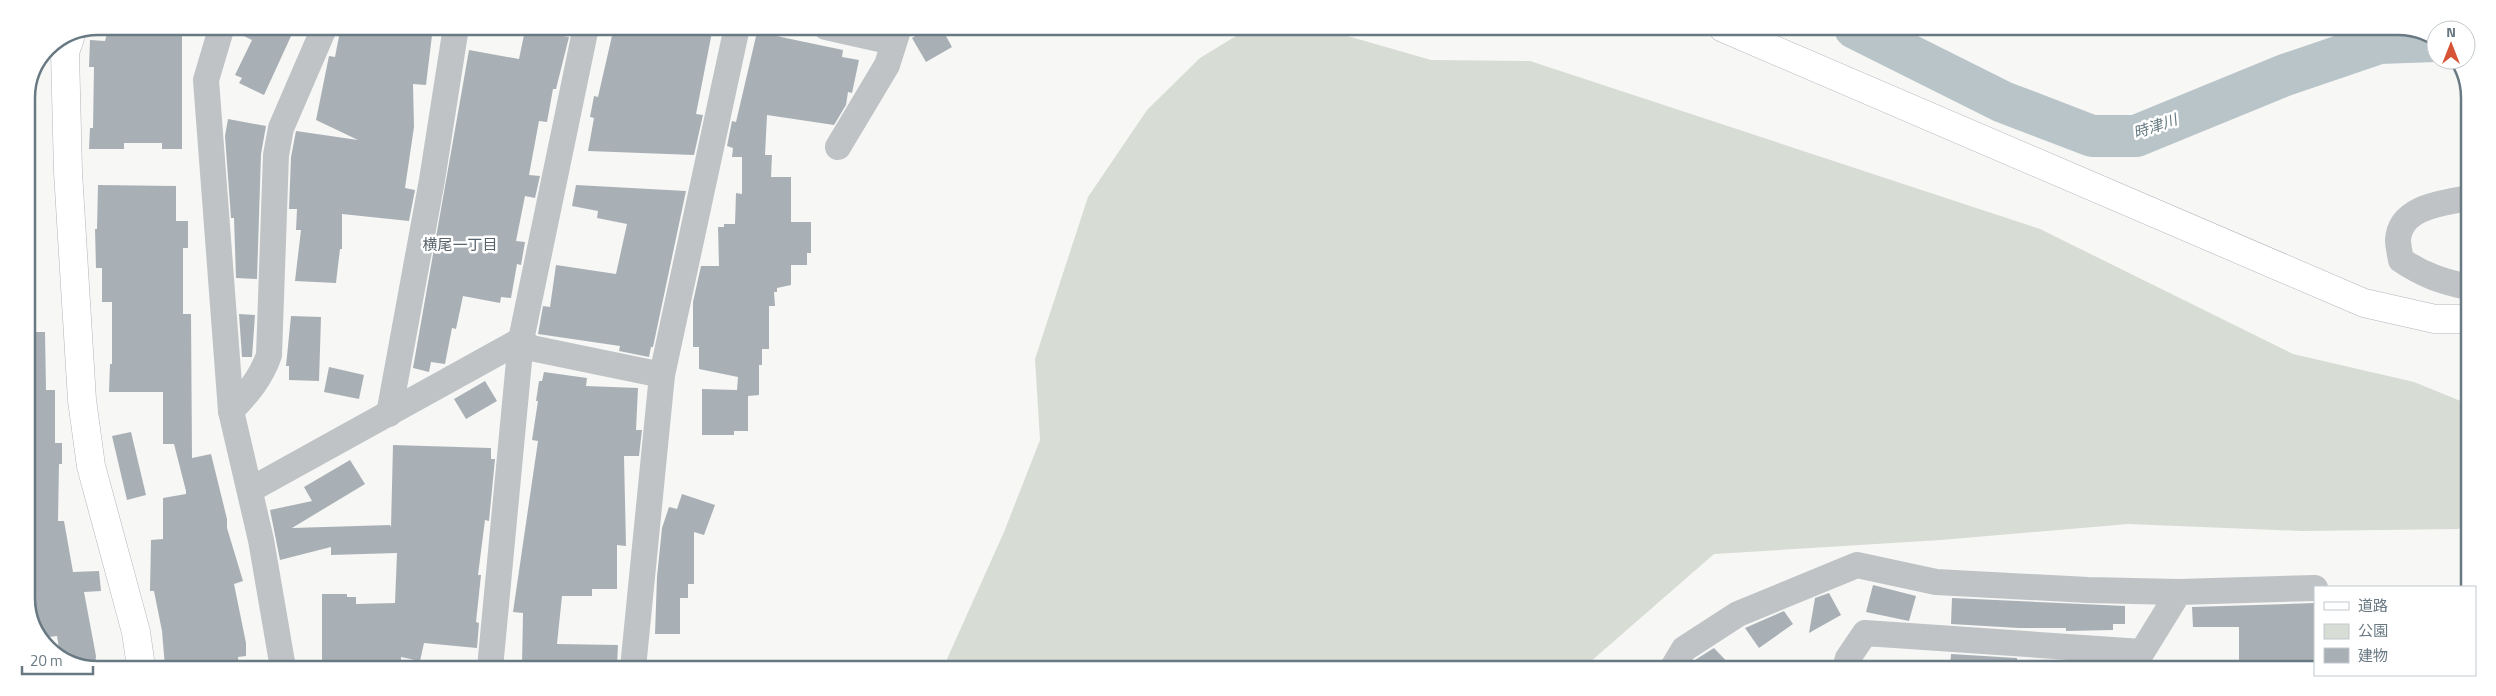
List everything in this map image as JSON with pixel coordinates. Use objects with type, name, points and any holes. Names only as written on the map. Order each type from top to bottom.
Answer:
[{"type":"street","points":[[219,35],[206,80],[231,411],[261,540],[282,661]]},
{"type":"street","points":[[231,411],[262,374],[269,355],[277,146],[280,128],[321,35]]},
{"type":"street","points":[[389,414],[432,180],[455,35]]},
{"type":"street","points":[[491,661],[521,340],[584,35]]},
{"type":"street","points":[[634,661],[662,375],[735,35]]},
{"type":"street","points":[[838,147],[887,65],[896,35]]},
{"type":"street","points":[[1739,35],[2364,303],[2435,319],[2461,319]]},
{"type":"street","points":[[68,43],[65,52],[68,172],[82,400],[91,466],[136,632],[139,661]]},
{"type":"street","points":[[2461,200],[2424,208],[2404,221],[2398,240],[2401,260],[2415,270],[2438,281],[2461,285]]},
{"type":"street","points":[[250,490],[521,340]]},
{"type":"street","points":[[521,340],[531,348],[662,375]]},
{"type":"street","points":[[1677,661],[1684,650],[1738,614],[1857,565],[1936,582],[2088,590],[2179,592],[2314,588]]},
{"type":"street","points":[[1847,661],[1865,633],[2142,652],[2179,592]]},
{"type":"green space","points":[[1238,35],[1344,35],[1431,60],[1530,61],[2040,229],[2293,354],[2414,382],[2461,401],[2461,528],[2302,531],[2128,524],[1941,540],[1714,554],[1591,661],[946,661],[1004,532],[1040,440],[1035,359],[1088,197],[1147,110],[1200,58]]},
{"type":"building","points":[[107,35],[182,35],[182,149],[162,149],[162,143],[124,143],[124,149],[89,149],[90,128],[93,128],[94,67],[89,67],[90,40],[105,41]]},
{"type":"building","points":[[242,35],[292,35],[264,95],[239,83],[242,78],[235,75],[252,40]]},
{"type":"building","points":[[339,35],[432,35],[426,85],[413,84],[414,127],[405,188],[415,190],[409,221],[342,214],[342,249],[340,249],[336,283],[295,281],[301,230],[296,230],[297,209],[289,209],[291,157],[296,131],[358,140],[316,120],[329,56],[335,57]]},
{"type":"building","points":[[524,35],[569,37],[556,89],[553,89],[547,122],[539,121],[529,175],[540,176],[535,198],[525,196],[516,241],[525,242],[521,265],[517,264],[511,298],[501,297],[500,303],[463,296],[456,329],[452,328],[445,364],[431,362],[429,372],[413,368],[469,50],[519,59]]},
{"type":"building","points":[[612,35],[711,35],[696,114],[703,115],[694,155],[588,151],[594,118],[590,117],[594,96],[598,97]]},
{"type":"building","points":[[756,35],[771,35],[843,50],[842,57],[859,60],[852,93],[848,92],[846,105],[834,125],[767,115],[765,155],[772,155],[771,177],[791,177],[791,222],[811,222],[811,253],[807,253],[807,265],[791,265],[791,285],[777,288],[777,292],[774,292],[775,306],[769,306],[769,349],[762,349],[762,365],[759,365],[759,395],[748,396],[748,431],[734,431],[734,435],[702,435],[702,389],[737,390],[738,377],[699,369],[699,347],[693,347],[693,302],[701,266],[719,266],[718,227],[724,227],[724,224],[735,224],[736,193],[742,194],[742,157],[732,157],[733,148],[727,146],[732,121],[736,122]]},
{"type":"building","points":[[917,35],[945,35],[952,47],[926,62],[912,38]]},
{"type":"building","points":[[228,119],[266,126],[261,154],[257,279],[236,278],[234,218],[231,218],[225,136]]},
{"type":"building","points":[[98,185],[176,186],[176,221],[188,221],[188,248],[183,248],[183,314],[191,314],[192,458],[211,454],[227,519],[227,528],[243,581],[234,584],[246,643],[246,656],[238,657],[238,661],[164,661],[162,631],[154,591],[150,591],[151,540],[163,539],[163,498],[186,494],[186,491],[174,444],[163,444],[163,392],[109,392],[110,364],[112,364],[112,302],[102,302],[102,268],[96,268],[95,229],[97,229]]},
{"type":"building","points":[[576,185],[686,191],[653,347],[651,347],[649,357],[619,351],[620,346],[538,334],[543,306],[550,307],[556,265],[616,274],[627,224],[597,218],[598,211],[572,206]]},
{"type":"building","points":[[239,314],[255,315],[252,357],[242,357]]},
{"type":"building","points":[[291,316],[321,317],[319,381],[289,380],[289,366],[286,366]]},
{"type":"building","points":[[35,332],[45,332],[46,390],[55,390],[55,443],[62,443],[62,464],[59,464],[58,521],[64,521],[73,572],[99,571],[101,591],[84,592],[96,661],[70,655],[59,647],[57,636],[48,637],[43,630],[38,619],[35,602]]},
{"type":"building","points":[[329,367],[364,375],[359,399],[324,392]]},
{"type":"building","points":[[544,372],[587,378],[586,386],[638,388],[636,430],[642,430],[639,456],[624,456],[626,546],[617,545],[617,589],[592,589],[592,596],[562,596],[557,644],[618,645],[617,661],[522,661],[523,613],[513,612],[538,441],[532,440],[539,381],[542,381]]},
{"type":"building","points":[[485,381],[497,401],[466,419],[454,399]]},
{"type":"building","points":[[131,432],[146,495],[127,500],[112,436]]},
{"type":"building","points":[[393,445],[491,448],[491,459],[495,459],[489,521],[485,520],[478,575],[481,575],[476,622],[479,623],[477,648],[424,643],[420,661],[401,657],[401,661],[322,661],[322,594],[347,594],[347,597],[356,597],[356,604],[395,603],[397,553],[331,555],[331,547],[280,560],[270,510],[312,501],[304,487],[350,460],[365,484],[292,528],[390,525],[391,527]]},
{"type":"building","points":[[682,494],[715,505],[704,535],[694,532],[694,584],[688,584],[688,598],[680,598],[680,634],[655,634],[657,577],[662,528],[669,507],[677,509]]},
{"type":"building","points":[[1873,585],[1916,596],[1909,621],[1866,612]]},
{"type":"building","points":[[1829,593],[1841,615],[1809,633],[1815,598]]},
{"type":"building","points":[[1952,598],[2125,606],[2125,624],[2113,624],[2113,630],[2066,631],[2066,628],[2019,628],[1951,624]]},
{"type":"building","points":[[2314,603],[2314,661],[2239,661],[2239,627],[2193,627],[2192,607]]},
{"type":"building","points":[[1784,611],[1793,624],[1759,648],[1745,628]]},
{"type":"building","points":[[1714,648],[1726,661],[1694,661]]},
{"type":"building","points":[[1951,654],[2017,658],[2017,661],[1951,661]]},
{"type":"waterway","name":"時津川","points":[[1869,35],[2003,102],[2092,136],[2136,136],[2285,75],[2379,43],[2425,41]]},
{"type":"district","name":"横尾一丁目","points":[[460,244]]}]
